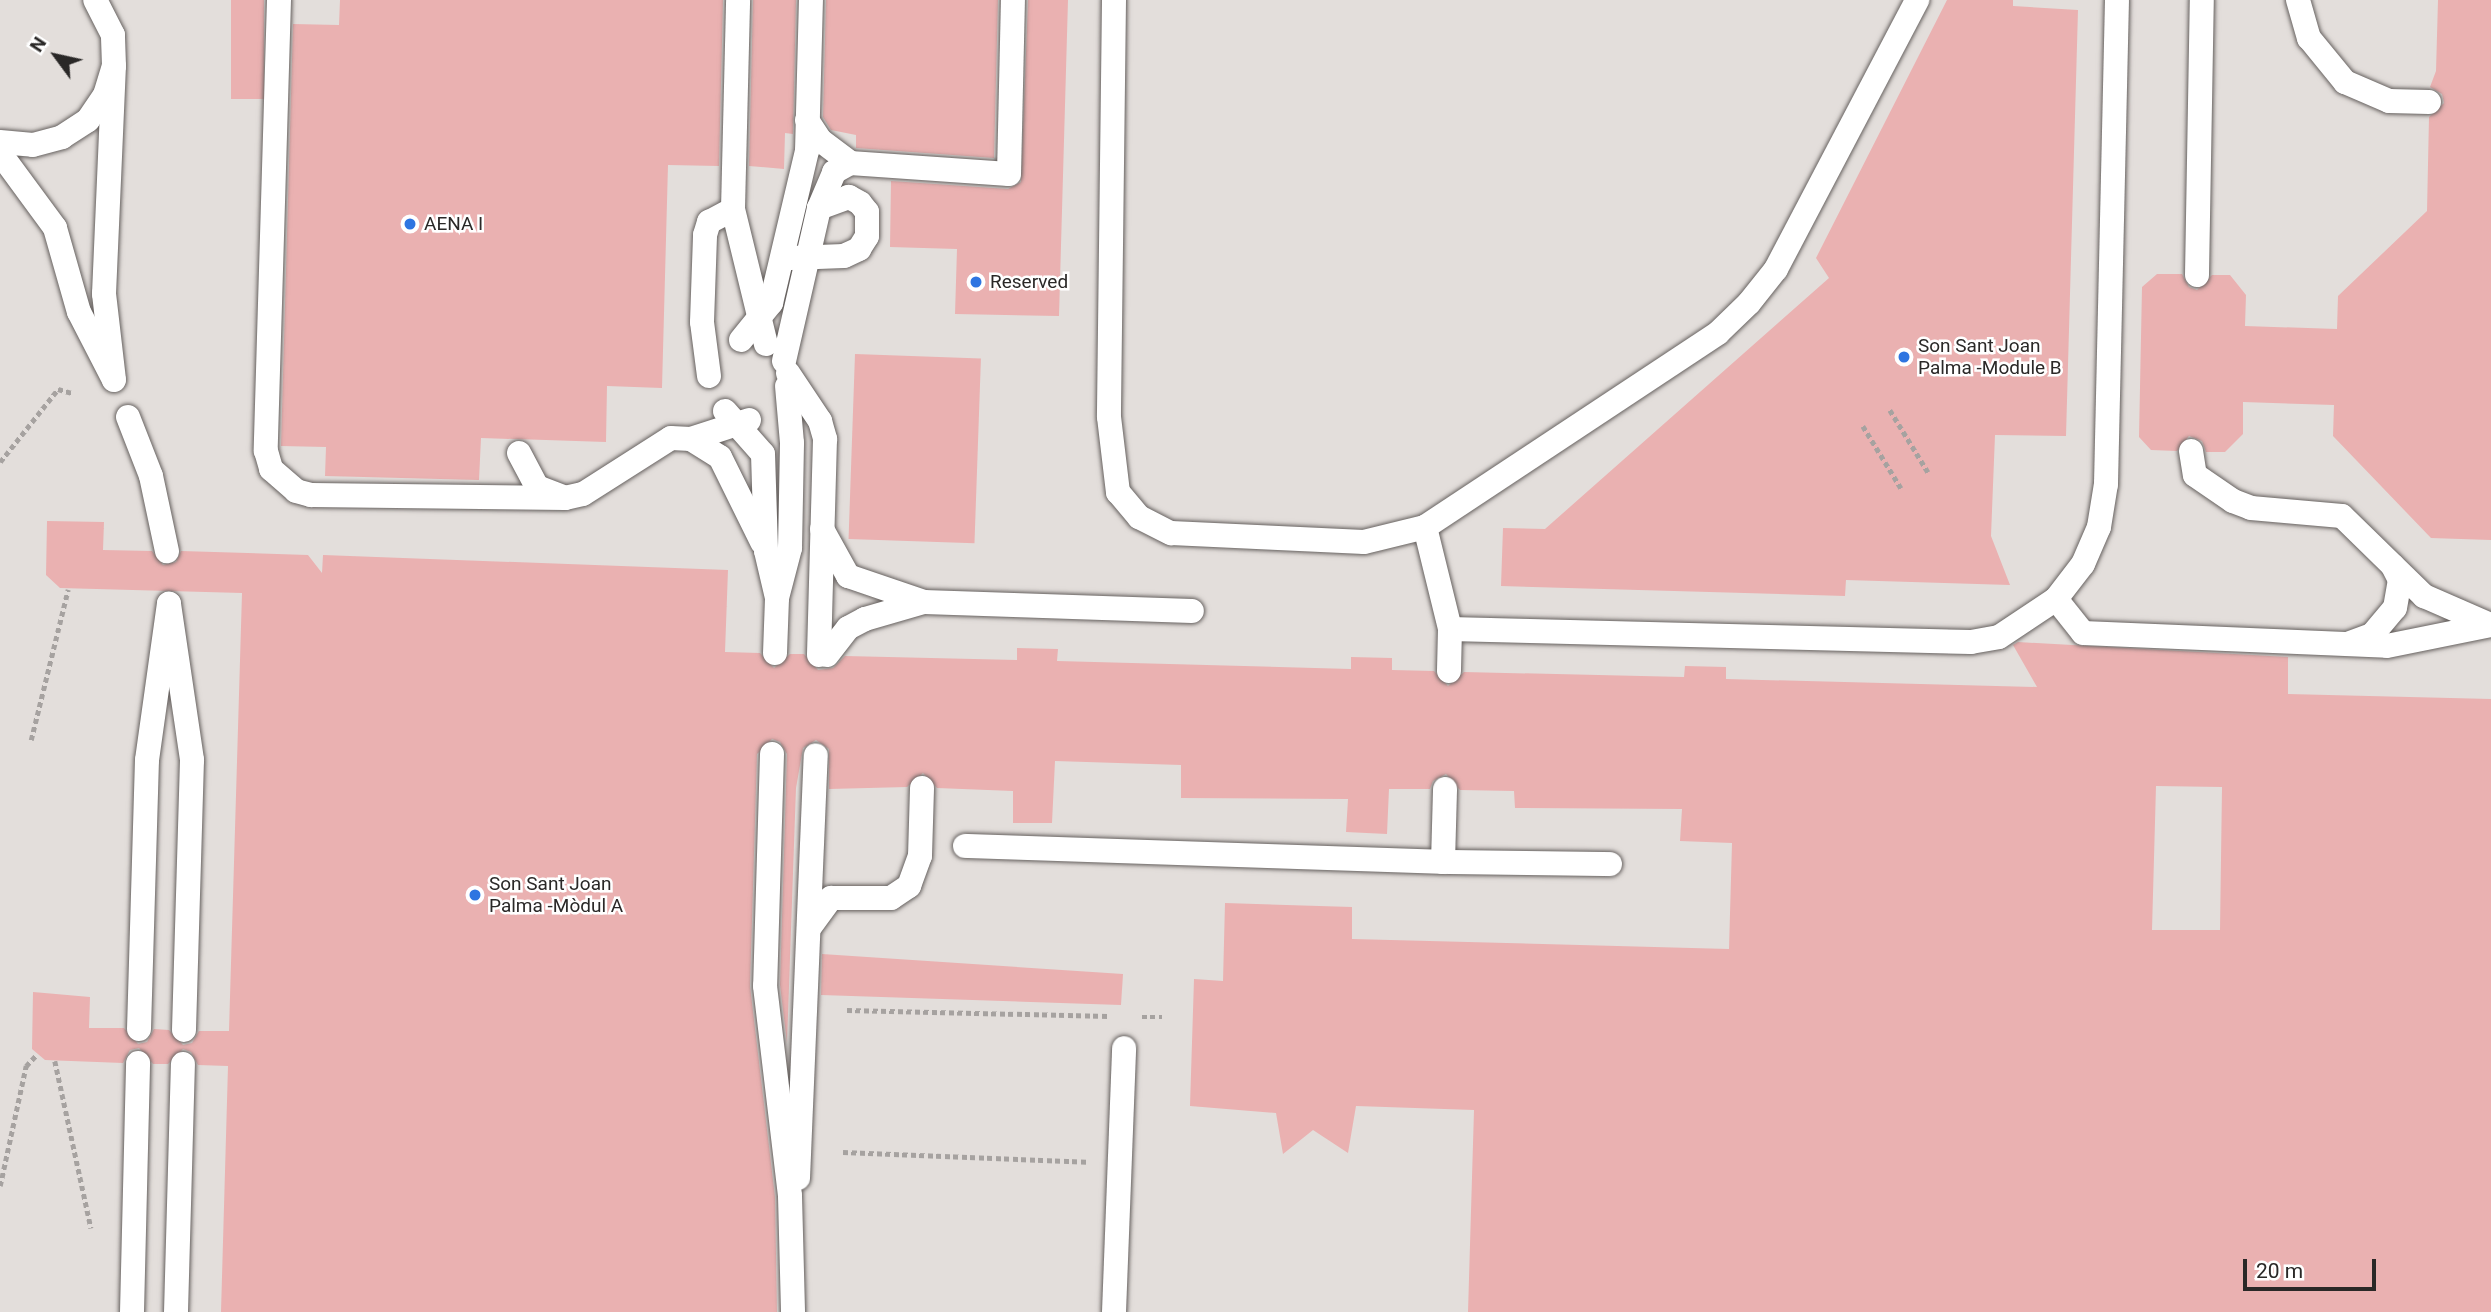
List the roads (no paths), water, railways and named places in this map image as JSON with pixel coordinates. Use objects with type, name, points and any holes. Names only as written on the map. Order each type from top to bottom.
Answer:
[{"type":"lane","points":[[95,0],[113,35]]},
{"type":"lane","points":[[113,0],[114,66],[104,294],[121,398]]},
{"type":"lane","points":[[279,0],[267,451],[271,469],[296,491],[311,495],[565,498],[583,494],[654,446],[671,438],[691,439],[736,418],[775,409],[786,373],[806,255],[819,208],[834,172],[850,163],[1009,174],[1013,0]]},
{"type":"lane","points":[[738,0],[733,209],[755,336],[786,373],[820,421],[825,439],[822,529],[823,655],[848,628],[865,619],[924,602]]},
{"type":"lane","points":[[709,376],[719,353],[755,336],[771,303],[807,151],[811,0]]},
{"type":"lane","points":[[1114,0],[1109,417],[1118,492],[1139,517],[1171,533],[1364,542],[1425,527],[1718,332],[1749,303],[1776,269],[1917,0]]},
{"type":"lane","points":[[1450,629],[1971,642],[1999,637],[2056,599],[2083,564],[2099,527],[2106,484],[2117,0]]},
{"type":"lane","points":[[2197,275],[2202,0]]},
{"type":"lane","points":[[2298,0],[2309,38],[2345,82],[2389,101],[2429,102]]},
{"type":"lane","points":[[0,142],[33,145],[62,137],[88,120],[106,95],[114,66]]},
{"type":"lane","points":[[807,120],[820,140],[850,163]]},
{"type":"lane","points":[[0,153],[55,228],[79,312],[121,398],[151,476],[167,551]]},
{"type":"lane","points":[[779,270],[792,257],[844,256],[859,249],[867,236],[867,212],[860,204],[849,197],[819,208]]},
{"type":"lane","points":[[733,209],[709,222],[705,235],[702,322],[715,402],[736,418],[763,454],[766,551],[777,598]]},
{"type":"lane","points":[[775,653],[777,598],[790,548],[792,443],[786,373]]},
{"type":"lane","points":[[691,439],[725,465],[766,551]]},
{"type":"lane","points":[[2191,451],[2195,475],[2233,501],[2251,508],[2342,516],[2436,604],[2490,624]]},
{"type":"lane","points":[[519,453],[537,487],[565,498]]},
{"type":"lane","points":[[1425,527],[1450,629],[1449,671]]},
{"type":"lane","points":[[822,529],[848,576],[924,602],[1192,611]]},
{"type":"lane","points":[[2346,645],[2387,622],[2400,593],[2393,565]]},
{"type":"lane","points":[[139,1029],[147,760],[169,598],[192,760],[184,1030]]},
{"type":"lane","points":[[2056,599],[2083,634],[2387,646],[2490,624]]},
{"type":"lane","points":[[772,754],[765,996],[794,1262]]},
{"type":"lane","points":[[793,1312],[816,755]]},
{"type":"lane","points":[[810,928],[831,898],[891,898],[909,886],[920,856],[922,788]]},
{"type":"lane","points":[[1443,862],[1445,789]]},
{"type":"lane","points":[[965,846],[1443,862],[1610,864]]},
{"type":"lane","points":[[1114,1312],[1124,1048]]},
{"type":"lane","points":[[132,1312],[138,1063]]},
{"type":"lane","points":[[176,1312],[183,1065]]},
{"type":"place","name":"AENA I","points":[[410,224]]},
{"type":"place","name":"Reserved","points":[[976,282]]},
{"type":"place","name":"Son Sant Joan Palma -Module B","points":[[1904,357]]},
{"type":"place","name":"Son Sant Joan Palma -Mòdul A","points":[[475,895]]}]
